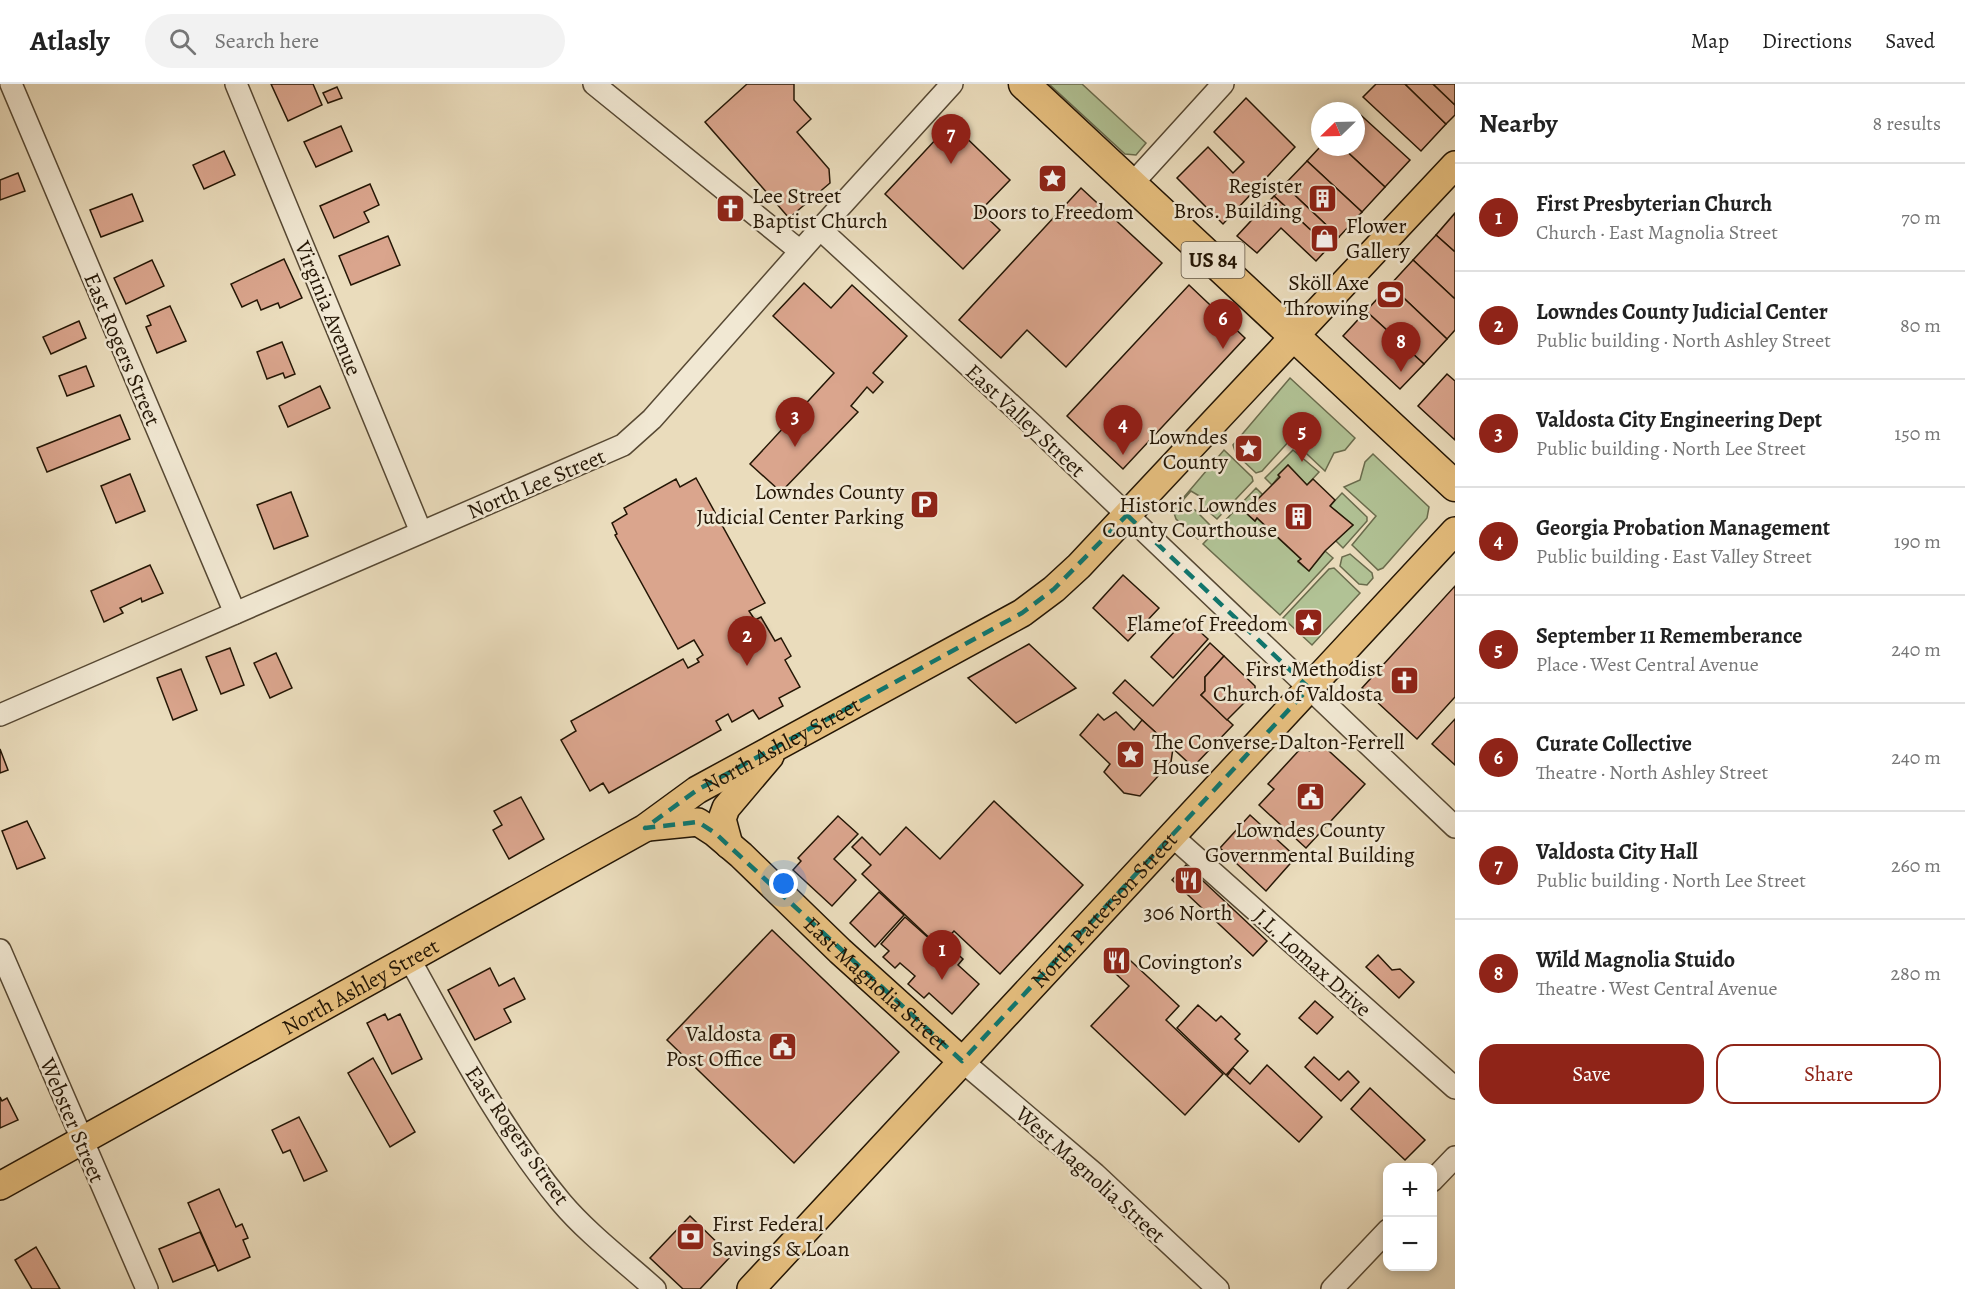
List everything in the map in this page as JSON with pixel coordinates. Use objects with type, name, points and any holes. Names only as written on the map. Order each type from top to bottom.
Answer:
[{"type":"highway","name":"US 84","points":[[1024,84],[1455,486]]},
{"type":"main road","name":"North Ashley Street","points":[[0,1186],[645,828],[697,790],[1022,613],[1054,589],[1127,515],[1455,165]]},
{"type":"main road","name":"North Patterson Street","points":[[751,1289],[1455,531]]},
{"type":"main road","points":[[729,845],[722,819],[726,808],[780,745]]},
{"type":"main road","name":"East Magnolia Street","points":[[645,828],[698,822],[729,845],[962,1061]]},
{"type":"street","name":"East Rogers Street","points":[[11,84],[235,613]]},
{"type":"street","name":"Virginia Avenue","points":[[236,84],[421,532]]},
{"type":"street","points":[[594,84],[800,251]]},
{"type":"street","name":"North Lee Street","points":[[0,715],[421,532],[600,457],[637,435],[952,84]]},
{"type":"street","points":[[1132,184],[1223,84]]},
{"type":"street","name":"East Valley Street","points":[[820,229],[1127,515],[1455,827]]},
{"type":"street","name":"J.L. Lomax Drive","points":[[1172,836],[1455,1088]]},
{"type":"street","name":"Webster Street","points":[[0,950],[147,1289]]},
{"type":"street","name":"East Rogers Street","points":[[410,958],[462,1055],[546,1181],[563,1203],[655,1289]]},
{"type":"street","name":"West Magnolia Street","points":[[962,1061],[1095,1174],[1218,1289]]},
{"type":"street","points":[[1437,1176],[1455,1157]]},
{"type":"street","points":[[1332,1289],[1383,1235]]},
{"type":"highlighted area","points":[[1127,515],[1309,688],[962,1061],[715,833],[698,822],[645,828],[697,790],[1022,613],[1054,589]]},
{"type":"green space","points":[[1049,84],[1082,84],[1146,143],[1136,155],[1125,154]]},
{"type":"green space","points":[[1290,378],[1355,438],[1345,450],[1334,453],[1325,471],[1291,439],[1262,471],[1256,473],[1236,454],[1233,445]]},
{"type":"green space","points":[[1224,450],[1252,477],[1253,481],[1217,519],[1201,505],[1201,497],[1191,491],[1183,500],[1185,507],[1195,510],[1210,525],[1198,539],[1176,519],[1173,510]]},
{"type":"green space","points":[[1293,450],[1319,472],[1307,485],[1288,465],[1272,485],[1265,478]]},
{"type":"green space","points":[[1373,454],[1429,507],[1427,518],[1383,568],[1378,570],[1352,545],[1376,516],[1344,487],[1360,480],[1365,462]]},
{"type":"green space","points":[[1256,488],[1263,495],[1245,512],[1255,521],[1257,518],[1301,559],[1298,562],[1309,571],[1325,551],[1333,558],[1280,615],[1203,544]]},
{"type":"green space","points":[[1342,493],[1367,517],[1367,521],[1343,548],[1335,540],[1353,525],[1330,506]]},
{"type":"green space","points":[[1350,554],[1372,573],[1373,578],[1367,585],[1359,584],[1340,566],[1342,557]]},
{"type":"green space","points":[[1334,568],[1360,593],[1312,645],[1283,618],[1329,569]]},
{"type":"building","points":[[271,84],[313,84],[322,105],[288,121]]},
{"type":"building","points":[[747,84],[794,84],[794,100],[811,119],[797,132],[829,169],[830,183],[789,218],[705,122]]},
{"type":"building","points":[[1376,84],[1405,84],[1446,124],[1421,151],[1363,97]]},
{"type":"building","points":[[1405,84],[1433,84],[1455,105],[1455,115],[1446,124]]},
{"type":"building","points":[[1433,84],[1455,84],[1455,105]]},
{"type":"building","points":[[337,87],[342,98],[328,103],[323,93]]},
{"type":"building","points":[[1246,98],[1295,147],[1223,224],[1177,178],[1208,147],[1233,173],[1244,162],[1214,132]]},
{"type":"building","points":[[1365,119],[1410,160],[1385,187],[1352,156],[1365,156]]},
{"type":"building","points":[[951,123],[1010,180],[980,211],[1000,230],[963,269],[885,194]]},
{"type":"building","points":[[341,126],[352,151],[316,167],[304,142]]},
{"type":"building","points":[[224,151],[235,175],[204,189],[193,165]]},
{"type":"building","points":[[1312,156],[1352,156],[1385,187],[1362,212],[1307,161]]},
{"type":"building","name":"Register Bros. Building","points":[[1307,161],[1362,212],[1339,237],[1284,185]]},
{"type":"building","points":[[18,173],[25,191],[0,200],[0,180]]},
{"type":"building","points":[[370,184],[379,205],[364,212],[369,222],[334,238],[320,206]]},
{"type":"building","points":[[1284,185],[1339,237],[1329,247],[1274,196]]},
{"type":"building","points":[[1081,188],[1162,263],[1066,367],[1027,330],[1001,358],[959,320]]},
{"type":"building","points":[[132,194],[143,221],[101,237],[90,210]]},
{"type":"building","points":[[1274,196],[1329,247],[1316,261],[1281,228],[1257,253],[1237,236]]},
{"type":"building","points":[[1455,213],[1455,252],[1436,235]]},
{"type":"building","points":[[1436,235],[1455,252],[1455,299],[1413,260]]},
{"type":"building","points":[[388,236],[400,265],[351,285],[339,256]]},
{"type":"building","points":[[284,259],[302,298],[280,308],[278,303],[261,310],[257,300],[242,307],[231,284]]},
{"type":"building","points":[[152,260],[164,286],[126,304],[114,278]]},
{"type":"building","points":[[1413,260],[1455,299],[1455,330],[1447,339],[1390,285]]},
{"type":"building","points":[[804,283],[831,308],[852,285],[907,336],[873,373],[883,382],[873,393],[867,387],[851,406],[858,412],[781,492],[750,464],[834,373],[773,316]]},
{"type":"building","points":[[1189,285],[1245,338],[1123,469],[1067,416]]},
{"type":"building","points":[[1390,285],[1447,339],[1424,364],[1366,311]]},
{"type":"building","points":[[170,306],[186,341],[157,353],[146,327],[151,325],[147,316]]},
{"type":"building","points":[[1366,311],[1424,364],[1400,389],[1343,336]]},
{"type":"building","points":[[79,321],[86,338],[51,354],[43,337]]},
{"type":"building","points":[[282,342],[295,374],[285,378],[283,373],[267,379],[257,352]]},
{"type":"building","points":[[86,366],[94,386],[67,396],[59,376]]},
{"type":"building","points":[[1447,374],[1455,381],[1455,440],[1418,406]]},
{"type":"building","points":[[320,386],[330,408],[288,427],[279,406]]},
{"type":"building","points":[[120,415],[130,439],[47,472],[37,448]]},
{"type":"building","name":"Historic Lowndes County Courthouse","points":[[1288,465],[1307,485],[1313,479],[1335,500],[1330,506],[1353,525],[1325,551],[1309,571],[1298,561],[1301,559],[1257,518],[1255,521],[1245,512],[1280,477],[1278,475]]},
{"type":"building","points":[[130,474],[145,511],[116,523],[101,486]]},
{"type":"building","points":[[696,478],[765,603],[749,611],[755,620],[761,617],[775,641],[781,638],[791,656],[785,660],[800,687],[779,698],[783,706],[759,719],[753,710],[732,722],[728,714],[716,721],[721,730],[609,793],[603,783],[590,791],[561,740],[576,731],[571,721],[683,659],[688,668],[699,662],[697,659],[703,655],[694,640],[678,649],[615,535],[617,534],[612,523],[627,514],[624,508],[676,479],[680,487]]},
{"type":"building","points":[[291,492],[308,536],[274,549],[257,505]]},
{"type":"building","points":[[150,565],[163,593],[142,602],[141,598],[120,608],[123,613],[104,622],[91,591]]},
{"type":"building","points":[[1123,575],[1159,608],[1128,641],[1093,608]]},
{"type":"building","points":[[1455,586],[1455,697],[1417,739],[1362,688]]},
{"type":"building","points":[[1186,619],[1208,639],[1173,678],[1151,657]]},
{"type":"building","points":[[1210,643],[1224,656],[1205,677],[1205,691],[1201,695],[1233,725],[1193,767],[1113,693],[1125,680],[1153,706]]},
{"type":"building","points":[[1029,644],[1076,688],[1016,723],[968,678]]},
{"type":"building","points":[[230,648],[244,685],[221,694],[206,657]]},
{"type":"building","points":[[276,653],[292,688],[270,698],[254,663]]},
{"type":"building","points":[[1224,656],[1255,686],[1255,692],[1227,720],[1201,695],[1205,691],[1205,677]]},
{"type":"building","points":[[181,669],[197,710],[173,720],[157,678]]},
{"type":"building","points":[[1116,712],[1134,730],[1142,720],[1173,748],[1171,762],[1140,796],[1124,793],[1104,772],[1110,764],[1080,735],[1098,714],[1104,720]]},
{"type":"building","points":[[1455,719],[1455,765],[1432,744]]},
{"type":"building","name":"Lowndes County Governmental Building","points":[[1318,741],[1365,784],[1306,848],[1259,805],[1274,789],[1268,784],[1303,746],[1309,751]]},
{"type":"building","points":[[0,749],[8,770],[0,773]]},
{"type":"building","points":[[521,797],[544,839],[509,859],[493,830],[502,825],[494,811]]},
{"type":"building","points":[[994,801],[1083,885],[1000,974],[954,931],[939,947],[862,874],[871,865],[852,847],[862,837],[880,855],[906,827],[940,859]]},
{"type":"building","points":[[1250,815],[1296,857],[1266,891],[1220,848]]},
{"type":"building","points":[[838,816],[858,834],[834,859],[856,880],[832,906],[793,870],[801,861],[798,858]]},
{"type":"building","points":[[27,821],[45,858],[17,869],[2,831]]},
{"type":"building","points":[[1186,865],[1267,941],[1253,956],[1172,880]]},
{"type":"building","points":[[879,892],[904,915],[875,947],[850,923]]},
{"type":"building","points":[[905,917],[940,948],[944,942],[963,959],[958,965],[979,984],[952,1014],[929,993],[924,998],[908,984],[915,976],[900,963],[895,968],[883,957],[889,951],[881,944]]},
{"type":"building","name":"Valdosta Post Office","points":[[772,930],[899,1052],[794,1163],[667,1040]]},
{"type":"building","points":[[1117,948],[1179,1006],[1166,1020],[1223,1074],[1185,1115],[1091,1026],[1129,986],[1104,963]]},
{"type":"building","points":[[1378,955],[1392,970],[1400,969],[1414,982],[1399,998],[1366,967]]},
{"type":"building","points":[[490,968],[499,986],[514,978],[525,999],[504,1009],[511,1022],[475,1040],[448,990]]},
{"type":"building","points":[[1315,1001],[1333,1017],[1317,1034],[1299,1018]]},
{"type":"building","points":[[1198,1005],[1216,1021],[1221,1016],[1240,1034],[1235,1039],[1248,1051],[1226,1075],[1177,1028]]},
{"type":"building","points":[[385,1014],[388,1020],[400,1014],[422,1059],[392,1074],[367,1023]]},
{"type":"building","points":[[1314,1057],[1339,1080],[1348,1071],[1359,1082],[1341,1101],[1305,1067]]},
{"type":"building","points":[[373,1058],[415,1132],[390,1147],[348,1073]]},
{"type":"building","points":[[1267,1065],[1322,1117],[1299,1142],[1227,1076],[1233,1068],[1250,1084]]},
{"type":"building","points":[[1370,1088],[1425,1140],[1405,1160],[1351,1109]]},
{"type":"building","points":[[0,1097],[2,1101],[7,1098],[18,1120],[0,1128]]},
{"type":"building","points":[[299,1117],[327,1171],[304,1181],[290,1150],[283,1153],[272,1130]]},
{"type":"building","points":[[219,1189],[236,1227],[242,1224],[248,1238],[243,1240],[250,1257],[218,1271],[188,1203]]},
{"type":"building","name":"First Federal Savings & Loan","points":[[690,1216],[731,1256],[700,1289],[683,1289],[650,1258]]},
{"type":"building","points":[[200,1232],[215,1265],[173,1282],[159,1249]]},
{"type":"building","points":[[36,1247],[60,1289],[32,1289],[15,1260]]},
{"type":"place","name":"Valdosta City Hall","points":[[951,164]]},
{"type":"place","name":"Doors to Freedom","points":[[1053,179]]},
{"type":"place","name":"Register Bros. Building","points":[[1323,198]]},
{"type":"place","name":"Lee Street Baptist Church","points":[[731,208]]},
{"type":"place","name":"Flower Gallery","points":[[1325,238]]},
{"type":"place","name":"Sköll Axe Throwing","points":[[1390,295]]},
{"type":"place","name":"Curate Collective","points":[[1223,349]]},
{"type":"place","name":"Wild Magnolia Stuido","points":[[1401,372]]},
{"type":"place","name":"Valdosta City Engineering Dept","points":[[795,447]]},
{"type":"place","name":"Lowndes County","points":[[1249,449]]},
{"type":"place","name":"Georgia Probation Management","points":[[1123,455]]},
{"type":"place","name":"September 11 Rememberance","points":[[1302,462]]},
{"type":"place","name":"Lowndes County Judicial Center Parking","points":[[925,504]]},
{"type":"place","name":"Historic Lowndes County Courthouse","points":[[1298,517]]},
{"type":"place","name":"Flame of Freedom","points":[[1309,623]]},
{"type":"place","name":"Lowndes County Judicial Center","points":[[747,666]]},
{"type":"place","name":"First Methodist Church of Valdosta","points":[[1404,681]]},
{"type":"place","name":"The Converse-Dalton-Ferrell House","points":[[1131,754]]},
{"type":"place","name":"Lowndes County Governmental Building","points":[[1310,797]]},
{"type":"place","name":"306 North","points":[[1188,880]]},
{"type":"place","name":"Covington’s","points":[[1117,961]]},
{"type":"place","name":"First Presbyterian Church","points":[[942,980]]},
{"type":"place","name":"Valdosta Post Office","points":[[783,1046]]},
{"type":"place","name":"First Federal Savings & Loan","points":[[691,1236]]}]
